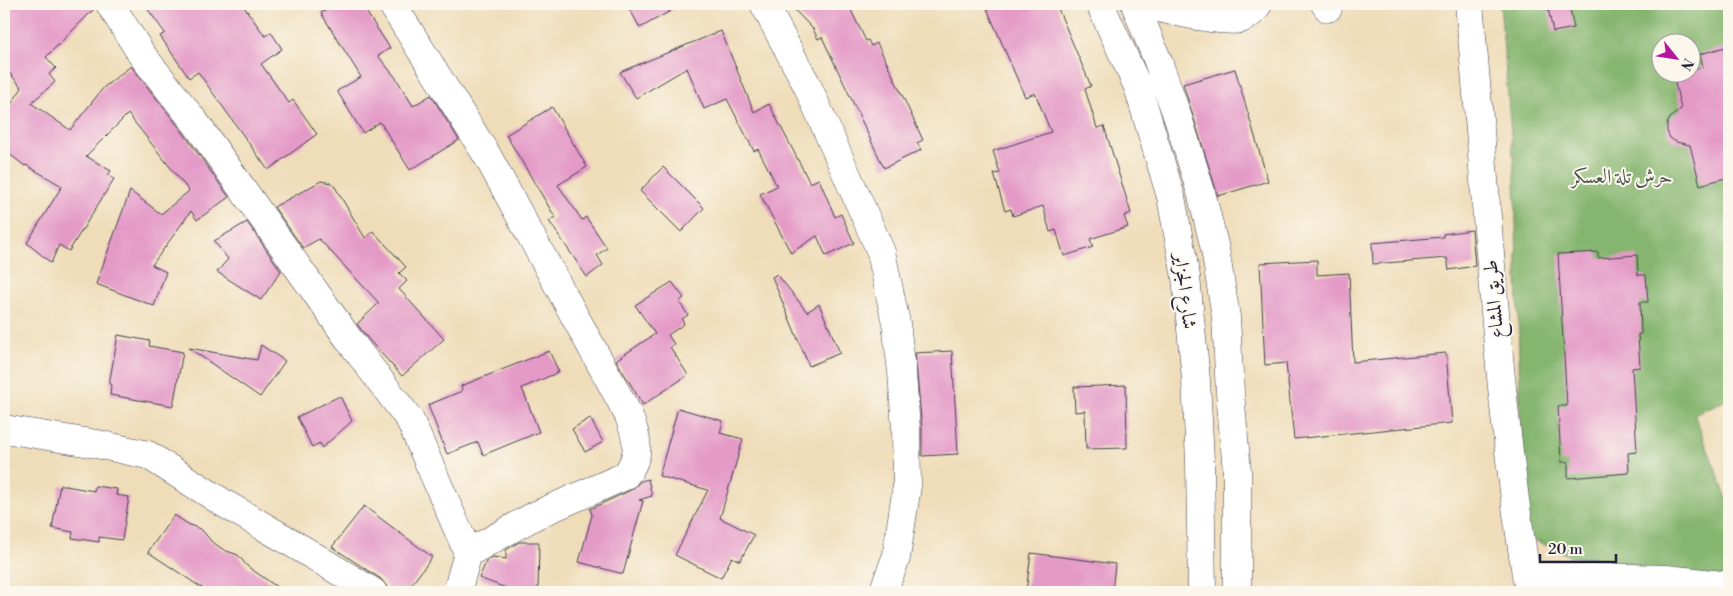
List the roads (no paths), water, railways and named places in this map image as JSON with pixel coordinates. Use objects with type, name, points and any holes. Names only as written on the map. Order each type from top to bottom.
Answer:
[{"type":"street","points":[[110,4],[142,55],[195,122],[350,341],[410,420],[468,553],[457,592]]},
{"type":"street","points":[[392,4],[488,157],[628,414],[638,445],[632,467],[625,476],[536,515],[468,553]]},
{"type":"street","points":[[764,4],[807,85],[881,252],[896,323],[906,430],[907,486],[896,558],[883,592]]},
{"type":"street","name":"شارع الجزاير","points":[[1100,4],[1138,87],[1171,196],[1186,277],[1197,389],[1202,592]]},
{"type":"street","name":"شارع الجزاير","points":[[1135,4],[1153,46],[1179,121],[1201,192],[1215,249],[1226,316],[1237,472],[1237,592]]},
{"type":"street","points":[[1140,4],[1222,20],[1240,20],[1251,14],[1258,4]]},
{"type":"street","name":"طريق المشاع","points":[[1469,4],[1494,311],[1528,584]]},
{"type":"street","points":[[4,430],[148,454],[225,504],[292,542],[372,592]]},
{"type":"street","points":[[1528,584],[1667,579],[1729,588]]},
{"type":"park label","name":"حرش تلة العسكر","points":[[1622,176]]}]
